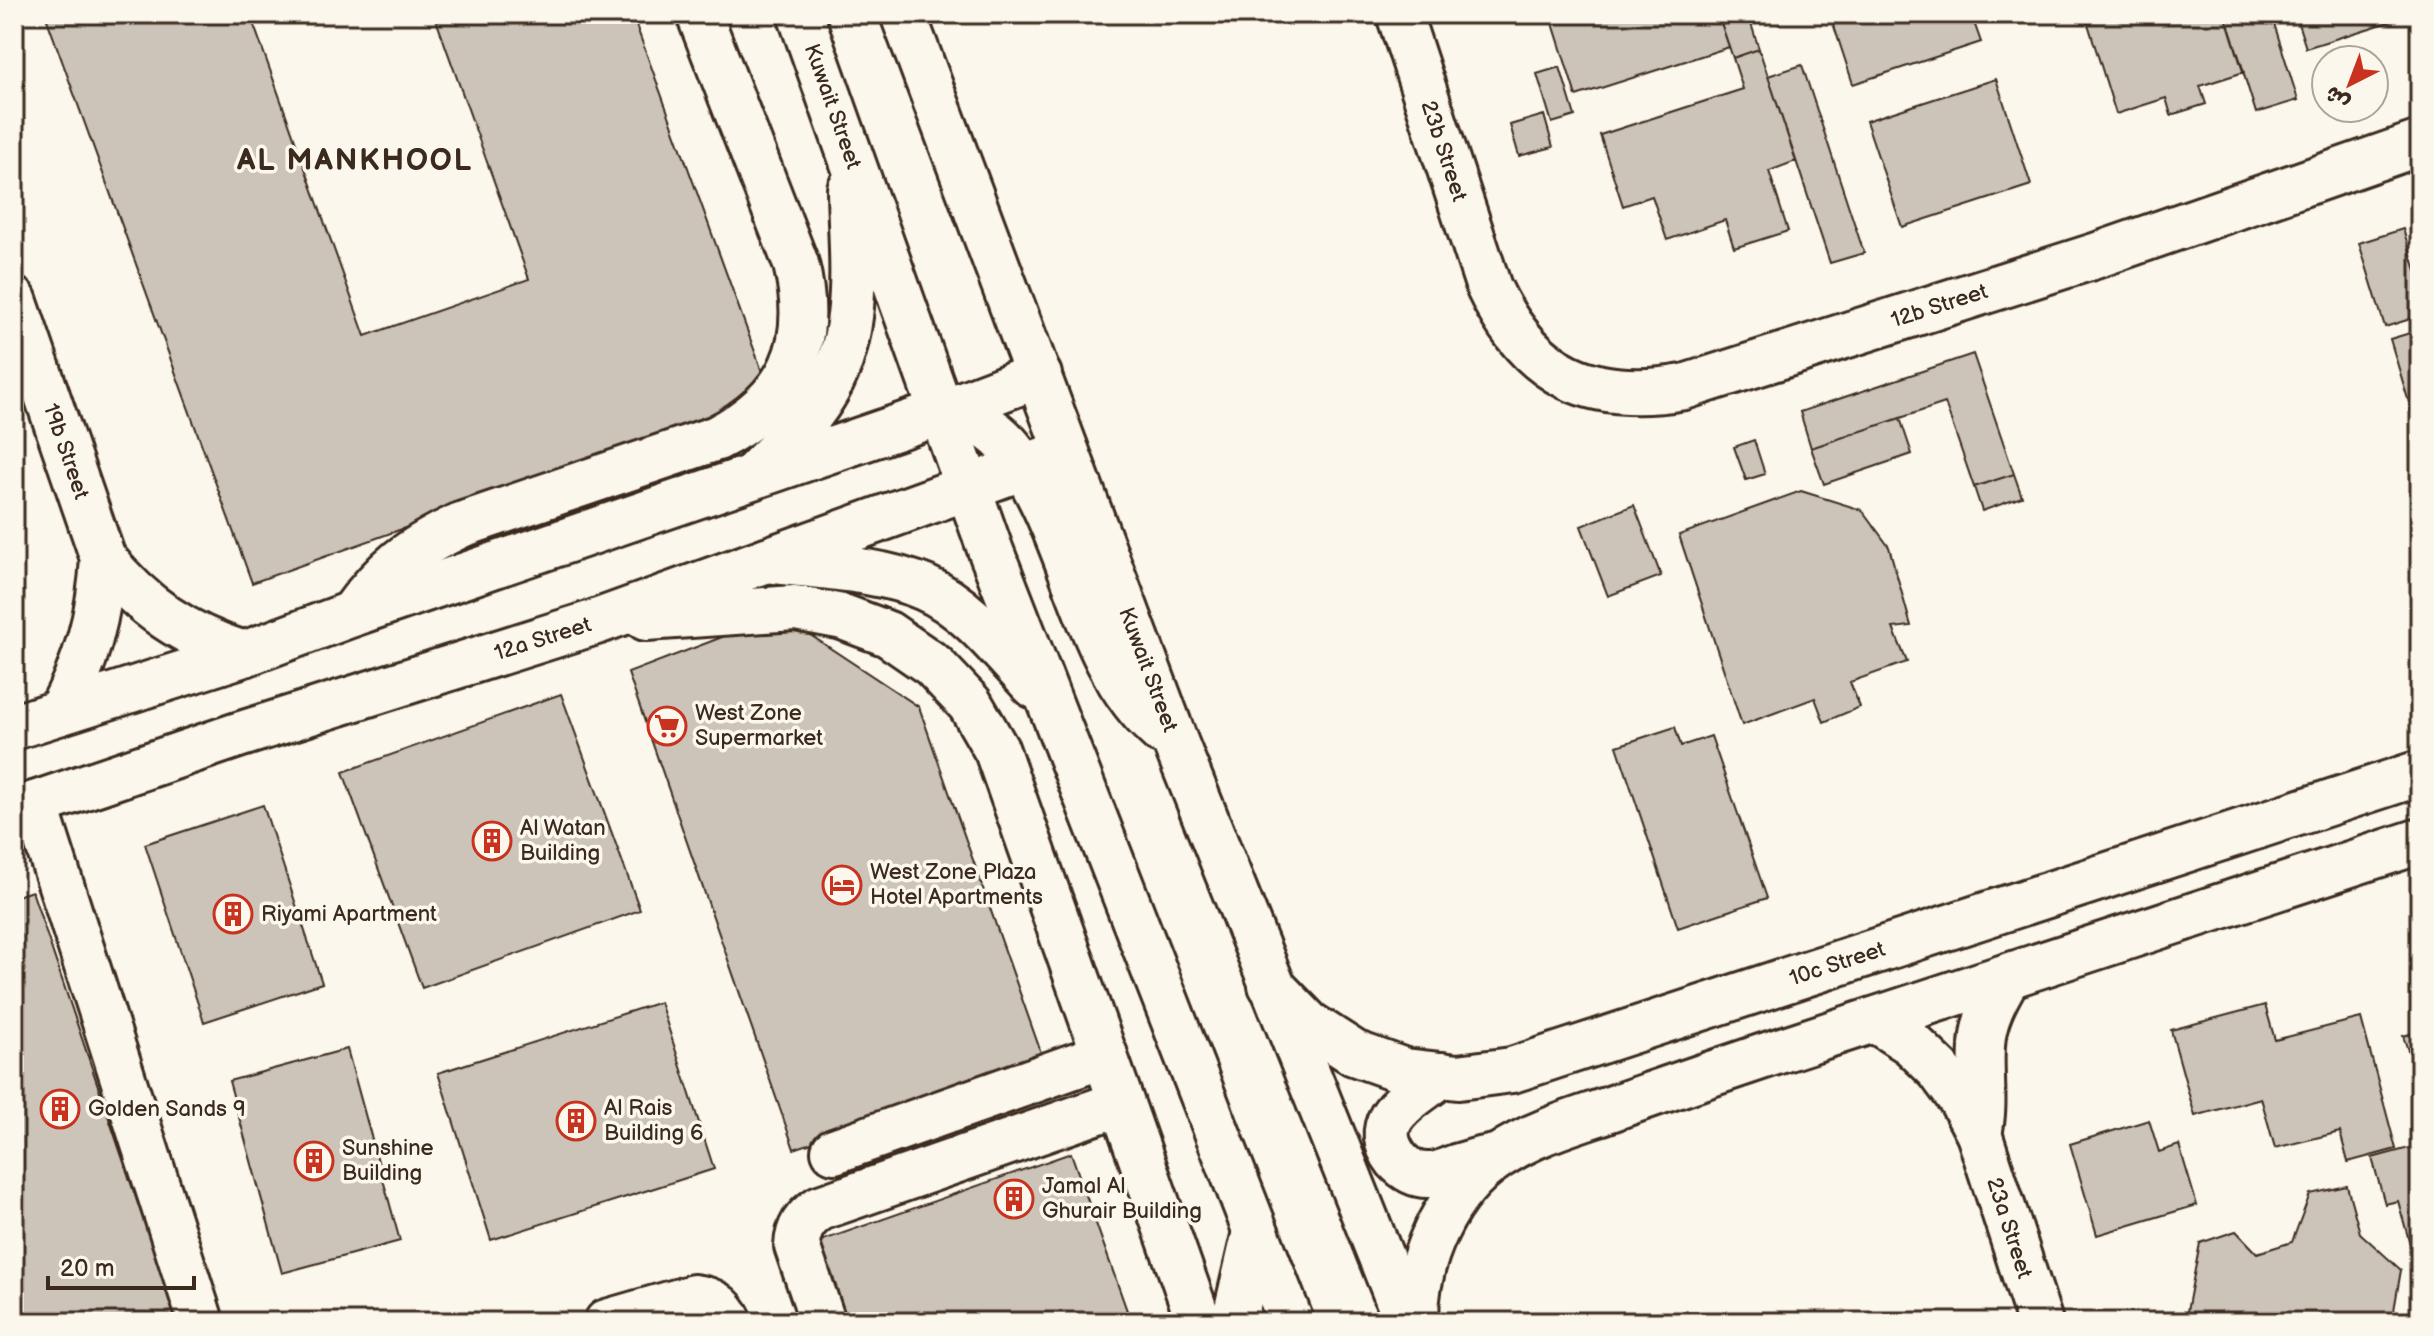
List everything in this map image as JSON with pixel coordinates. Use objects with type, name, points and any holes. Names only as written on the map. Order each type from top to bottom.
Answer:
[{"type":"street","points":[[352,614],[390,568],[428,540],[461,525],[717,438],[757,413],[787,376],[799,347],[803,291],[796,264],[699,14]]},
{"type":"street","name":"Kuwait Street","points":[[800,14],[939,413],[1255,1232],[1294,1316]]},
{"type":"street","name":"Kuwait Street","points":[[903,14],[1176,744],[1407,1322]]},
{"type":"street","name":"23b Street","points":[[1399,14],[1489,288]]},
{"type":"street","name":"12b Street","points":[[1489,288],[1501,315],[1518,339],[1539,359],[1563,375],[1592,387],[1622,393],[1653,393],[1684,387],[2095,256],[2420,143]]},
{"type":"street","points":[[753,476],[811,414],[841,362],[852,308],[849,151]]},
{"type":"street","name":"19b Street","points":[[14,300],[103,558],[125,585],[160,615],[211,644],[244,654]]},
{"type":"street","points":[[14,727],[244,654],[352,614],[939,413],[1039,375]]},
{"type":"street","points":[[939,413],[965,418],[989,428],[1009,446],[1024,467],[1053,524],[1109,663],[1125,693],[1146,718],[1176,744]]},
{"type":"street","name":"12a Street","points":[[24,808],[238,735],[596,622],[1067,451]]},
{"type":"street","name":"19b Street","points":[[60,712],[76,684],[88,653],[101,590],[103,558]]},
{"type":"street","points":[[767,560],[875,575],[927,589],[974,623],[1052,704]]},
{"type":"street","points":[[596,622],[795,608],[843,617],[888,634],[933,665],[970,704],[997,751],[1199,1322]]},
{"type":"street","name":"10c Street","points":[[1271,985],[1309,1024],[1354,1053],[1405,1071],[1458,1077],[1512,1070],[2420,773]]},
{"type":"street","points":[[24,808],[201,1322]]},
{"type":"street","points":[[1416,1322],[1416,1302],[1424,1260],[1441,1221],[1466,1186],[1497,1157],[1534,1135],[2420,841]]},
{"type":"street","name":"23a Street","points":[[1979,1134],[1984,1100],[1982,1043],[1987,1019],[2008,976]]},
{"type":"street","name":"23a Street","points":[[1875,1020],[1911,1043],[1939,1070],[1961,1100],[1979,1134],[2040,1322]]},
{"type":"street","points":[[834,1151],[1105,1055]]},
{"type":"street","points":[[1441,1075],[1393,1113],[1388,1126],[1388,1141],[1393,1154],[1401,1165],[1413,1173],[1428,1176],[1497,1157]]},
{"type":"street","points":[[823,1322],[797,1246],[797,1234],[810,1214],[1121,1103]]},
{"type":"street","points":[[1234,1322],[1255,1232]]},
{"type":"street","points":[[607,1322],[694,1297],[706,1298],[717,1304],[730,1322]]},
{"type":"building","points":[[45,14],[250,14],[365,336],[529,279],[434,14],[632,14],[771,396],[252,583]]},
{"type":"building","points":[[1550,14],[1718,14],[1729,47],[1576,96]]},
{"type":"building","points":[[1718,14],[1748,14],[1759,49],[1733,58]]},
{"type":"building","points":[[1830,14],[1971,14],[1981,42],[1853,84]]},
{"type":"building","points":[[2085,14],[2225,14],[2244,72],[2200,86],[2206,104],[2171,115],[2166,98],[2116,114]]},
{"type":"building","points":[[2225,14],[2271,14],[2298,100],[2256,113]]},
{"type":"building","points":[[2295,14],[2415,14],[2319,44],[2310,44],[2306,48]]},
{"type":"building","points":[[1759,49],[1796,161],[1769,171],[1788,231],[1734,248],[1725,220],[1667,240],[1652,196],[1623,206],[1600,135],[1743,89],[1733,58]]},
{"type":"building","points":[[1802,65],[1864,253],[1830,263],[1768,76]]},
{"type":"building","points":[[1560,67],[1575,116],[1552,123],[1537,74]]},
{"type":"building","points":[[1996,79],[2031,185],[1902,227],[1866,121]]},
{"type":"building","points":[[1544,115],[1553,147],[1519,156],[1510,125]]},
{"type":"building","points":[[2403,229],[2420,283],[2420,316],[2385,327],[2359,243]]},
{"type":"building","points":[[2420,330],[2420,425],[2416,426],[2390,339]]},
{"type":"building","points":[[1973,354],[2014,474],[1974,487],[1945,403],[1811,448],[1800,412]]},
{"type":"building","points":[[1900,418],[1912,454],[1824,484],[1811,448]]},
{"type":"building","points":[[1754,440],[1765,474],[1746,480],[1734,447]]},
{"type":"building","points":[[2014,474],[2022,497],[1982,511],[1974,487]]},
{"type":"building","points":[[1801,491],[1862,510],[1889,547],[1911,626],[1893,628],[1907,662],[1850,682],[1860,707],[1824,722],[1815,698],[1742,725],[1679,535]]},
{"type":"building","points":[[1634,505],[1661,576],[1608,596],[1581,526]]},
{"type":"building","name":"West Zone Plaza Hotel Apartments","points":[[780,615],[919,707],[1045,1064],[794,1149],[628,673]]},
{"type":"building","name":"Al Watan Building","points":[[561,694],[640,910],[422,988],[343,772]]},
{"type":"building","points":[[1675,727],[1681,746],[1711,736],[1767,898],[1678,928],[1617,746]]},
{"type":"building","name":"Riyami Apartment","points":[[263,805],[322,983],[204,1022],[145,844]]},
{"type":"building","name":"Golden Sands 9","points":[[32,891],[178,1322],[14,1322],[14,897]]},
{"type":"building","name":"Al Rais Building 6","points":[[660,1002],[714,1169],[491,1240],[438,1073]]},
{"type":"building","points":[[2265,1005],[2275,1040],[2361,1018],[2396,1149],[2348,1162],[2340,1132],[2275,1148],[2261,1098],[2195,1116],[2171,1030]]},
{"type":"building","points":[[2420,1031],[2420,1084],[2403,1036]]},
{"type":"building","name":"Sunshine Building","points":[[347,1049],[400,1241],[282,1273],[229,1081]]},
{"type":"building","points":[[2149,1120],[2159,1152],[2179,1145],[2197,1205],[2097,1235],[2070,1144]]},
{"type":"building","points":[[2420,1145],[2420,1280],[2398,1201],[2385,1204],[2372,1158]]},
{"type":"building","name":"Jamal Al Ghurair Building","points":[[1071,1153],[1131,1322],[839,1322],[812,1244]]},
{"type":"building","points":[[2347,1186],[2360,1233],[2401,1270],[2392,1322],[2185,1322],[2200,1243],[2236,1231],[2257,1253],[2292,1242],[2310,1194]]},
{"type":"place","name":"West Zone Supermarket","points":[[667,726]]},
{"type":"place","name":"Al Watan Building","points":[[492,841]]},
{"type":"place","name":"West Zone Plaza Hotel Apartments","points":[[842,885]]},
{"type":"place","name":"Riyami Apartment","points":[[233,914]]},
{"type":"place","name":"Golden Sands 9","points":[[60,1109]]},
{"type":"place","name":"Al Rais Building 6","points":[[576,1121]]},
{"type":"place","name":"Sunshine Building","points":[[314,1161]]},
{"type":"place","name":"Jamal Al Ghurair Building","points":[[1014,1199]]},
{"type":"district","name":"AL MANKHOOL","points":[[355,161]]}]
